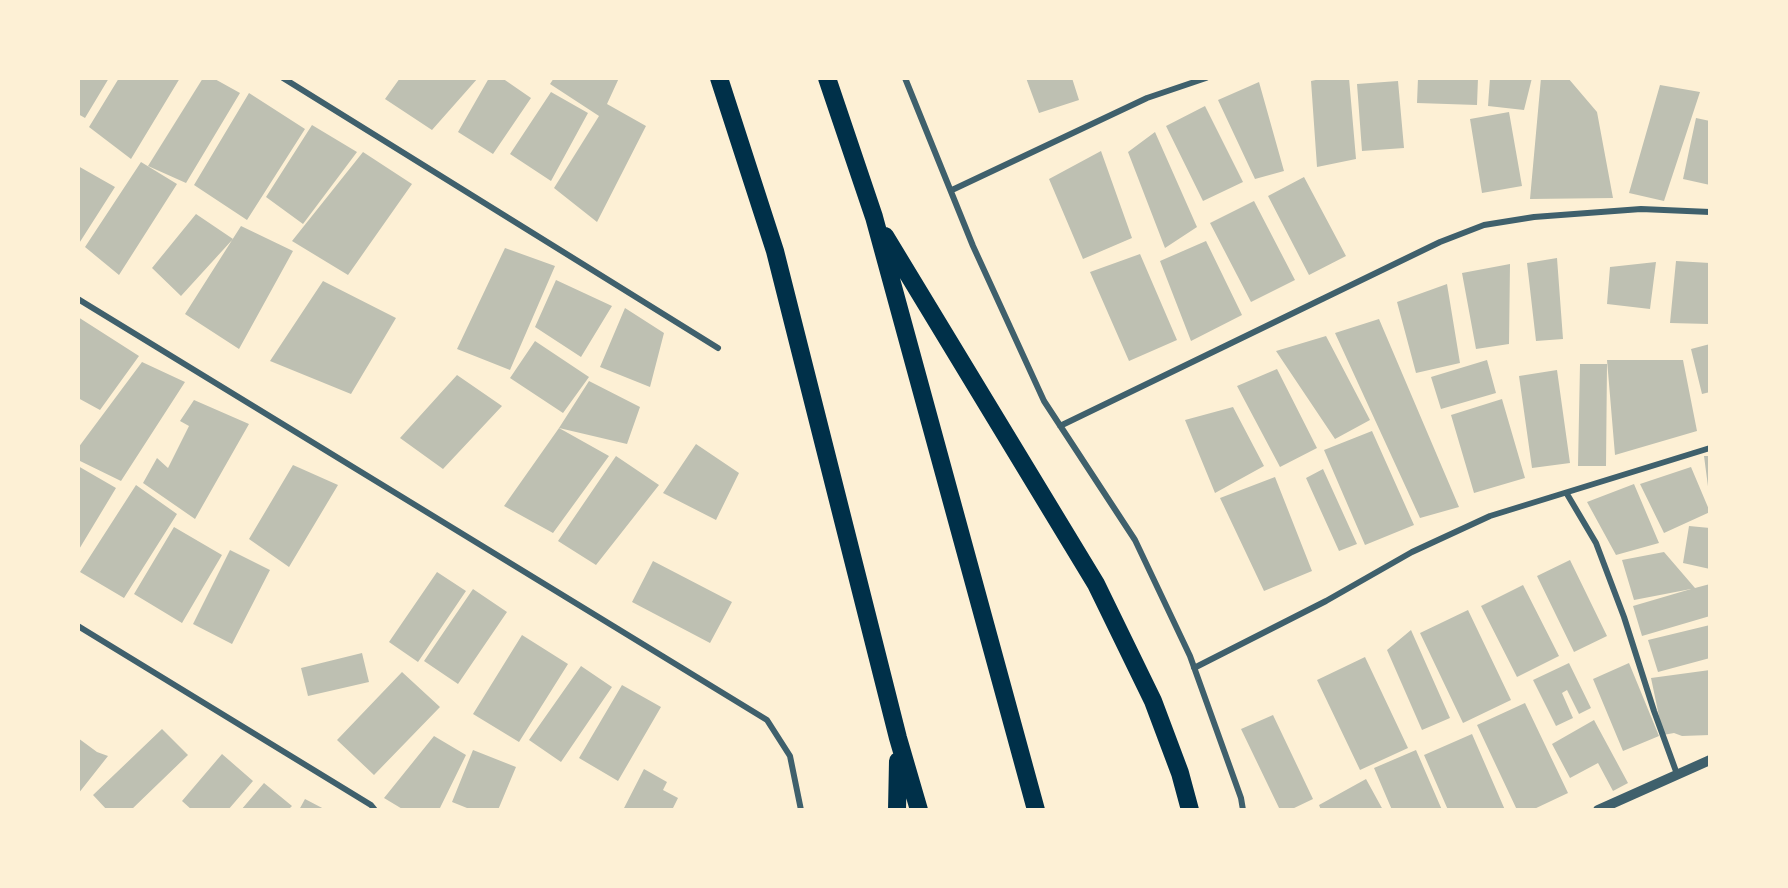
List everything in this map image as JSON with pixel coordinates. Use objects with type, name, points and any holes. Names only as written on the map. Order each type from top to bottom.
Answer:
[{"type":"highway","points":[[719,78],[776,250],[898,738],[919,810]]},
{"type":"highway","points":[[827,78],[874,217],[1036,810]]},
{"type":"highway","points":[[874,217],[1096,584],[1153,701],[1180,773],[1190,810]]},
{"type":"highway","points":[[897,810],[898,738]]},
{"type":"street","points":[[283,78],[718,348]]},
{"type":"street","points":[[905,78],[973,246],[1039,390],[1135,540],[1194,668],[1241,798],[1243,810]]},
{"type":"street","points":[[951,190],[1147,98],[1206,78]]},
{"type":"street","points":[[1060,426],[1440,242],[1484,225],[1534,217],[1641,209],[1710,212]]},
{"type":"street","points":[[78,299],[767,720],[790,756],[801,810]]},
{"type":"street","points":[[1194,668],[1326,601],[1412,552],[1491,516],[1710,448]]},
{"type":"street","points":[[1567,494],[1596,543],[1624,617],[1677,774]]},
{"type":"street","points":[[78,626],[360,798],[375,810]]},
{"type":"street","points":[[1598,810],[1710,760]]},
{"type":"building","points":[[78,78],[109,78],[85,118],[78,114]]},
{"type":"building","points":[[119,78],[180,78],[131,159],[89,127]]},
{"type":"building","points":[[203,78],[213,78],[240,93],[186,183],[148,166]]},
{"type":"building","points":[[400,78],[478,78],[432,130],[385,99]]},
{"type":"building","points":[[489,78],[502,78],[531,98],[493,154],[458,132]]},
{"type":"building","points":[[554,78],[619,78],[607,104],[646,126],[597,222],[554,188],[599,116],[550,84]]},
{"type":"building","points":[[1026,78],[1072,78],[1079,100],[1039,113]]},
{"type":"building","points":[[1325,78],[1349,78],[1356,159],[1317,167],[1311,81]]},
{"type":"building","points":[[1418,78],[1478,78],[1477,105],[1417,103]]},
{"type":"building","points":[[1490,78],[1532,78],[1524,110],[1488,106]]},
{"type":"building","points":[[1541,78],[1568,78],[1597,112],[1613,198],[1530,199]]},
{"type":"building","points":[[1398,81],[1404,148],[1362,151],[1357,84]]},
{"type":"building","points":[[1259,82],[1284,171],[1255,179],[1218,100]]},
{"type":"building","points":[[1660,85],[1700,92],[1664,201],[1629,193]]},
{"type":"building","points":[[551,92],[588,113],[551,181],[510,154]]},
{"type":"building","points":[[249,93],[305,129],[247,220],[194,185]]},
{"type":"building","points":[[1205,106],[1243,182],[1203,201],[1166,126]]},
{"type":"building","points":[[1509,112],[1522,186],[1482,193],[1470,119]]},
{"type":"building","points":[[1696,118],[1710,121],[1710,185],[1683,179]]},
{"type":"building","points":[[312,125],[357,152],[303,224],[266,197]]},
{"type":"building","points":[[1155,132],[1197,227],[1165,248],[1128,152]]},
{"type":"building","points":[[1101,151],[1132,238],[1083,259],[1049,179]]},
{"type":"building","points":[[363,152],[412,184],[348,275],[292,241]]},
{"type":"building","points":[[141,162],[177,184],[119,275],[85,247]]},
{"type":"building","points":[[78,166],[115,187],[78,245]]},
{"type":"building","points":[[1304,177],[1346,256],[1309,275],[1268,196]]},
{"type":"building","points":[[1254,201],[1295,280],[1251,302],[1210,223]]},
{"type":"building","points":[[196,214],[233,239],[181,296],[152,268]]},
{"type":"building","points":[[241,226],[293,251],[239,349],[185,314]]},
{"type":"building","points":[[1206,241],[1242,315],[1191,341],[1160,261]]},
{"type":"building","points":[[505,248],[555,266],[510,370],[457,349]]},
{"type":"building","points":[[1140,254],[1177,340],[1129,361],[1090,272]]},
{"type":"building","points":[[1557,258],[1563,339],[1536,341],[1527,263]]},
{"type":"building","points":[[1676,261],[1710,263],[1709,324],[1670,323]]},
{"type":"building","points":[[1656,262],[1650,309],[1607,304],[1610,267]]},
{"type":"building","points":[[1510,264],[1509,344],[1476,349],[1462,273]]},
{"type":"building","points":[[556,280],[612,306],[581,357],[535,327]]},
{"type":"building","points":[[323,281],[396,318],[351,394],[270,361]]},
{"type":"building","points":[[1447,284],[1460,363],[1416,373],[1397,302]]},
{"type":"building","points":[[625,308],[664,333],[650,387],[600,367]]},
{"type":"building","points":[[78,317],[139,356],[100,410],[78,398]]},
{"type":"building","points":[[1379,319],[1459,507],[1420,518],[1335,333]]},
{"type":"building","points":[[1326,336],[1370,420],[1335,439],[1276,351]]},
{"type":"building","points":[[535,341],[589,377],[563,413],[510,378]]},
{"type":"building","points":[[1710,344],[1710,392],[1702,394],[1691,349]]},
{"type":"building","points":[[1487,360],[1496,393],[1441,409],[1431,377]]},
{"type":"building","points":[[1607,360],[1683,360],[1697,431],[1615,455]]},
{"type":"building","points":[[142,362],[185,382],[121,481],[78,460],[78,448]]},
{"type":"building","points":[[1580,364],[1607,364],[1606,466],[1578,466]]},
{"type":"building","points":[[1277,369],[1317,448],[1280,467],[1237,386]]},
{"type":"building","points":[[1557,370],[1570,463],[1532,468],[1519,376]]},
{"type":"building","points":[[457,375],[502,406],[443,469],[400,438]]},
{"type":"building","points":[[589,381],[640,407],[627,444],[559,428]]},
{"type":"building","points":[[1502,399],[1525,478],[1474,493],[1451,415]]},
{"type":"building","points":[[194,400],[249,424],[195,519],[143,483],[157,458],[168,468],[189,426],[180,421]]},
{"type":"building","points":[[1233,407],[1264,466],[1215,493],[1185,420]]},
{"type":"building","points":[[559,428],[609,456],[553,533],[504,506]]},
{"type":"building","points":[[1372,431],[1414,525],[1365,545],[1324,450]]},
{"type":"building","points":[[696,444],[739,473],[716,520],[663,493]]},
{"type":"building","points":[[616,456],[659,485],[596,565],[558,541]]},
{"type":"building","points":[[1704,456],[1710,456],[1710,494],[1709,494]]},
{"type":"building","points":[[293,465],[338,485],[289,567],[249,539]]},
{"type":"building","points":[[78,466],[116,488],[78,551]]},
{"type":"building","points":[[1691,467],[1710,512],[1664,533],[1640,484]]},
{"type":"building","points":[[1323,469],[1357,544],[1339,551],[1306,478]]},
{"type":"building","points":[[1275,477],[1312,571],[1264,591],[1220,498]]},
{"type":"building","points":[[1634,484],[1659,543],[1616,555],[1587,502]]},
{"type":"building","points":[[136,485],[177,514],[124,598],[80,572]]},
{"type":"building","points":[[1689,526],[1710,528],[1710,569],[1683,563]]},
{"type":"building","points":[[174,527],[222,555],[182,623],[134,594]]},
{"type":"building","points":[[230,550],[270,570],[232,644],[193,624]]},
{"type":"building","points":[[1664,552],[1695,588],[1710,584],[1710,616],[1642,636],[1633,606],[1691,589],[1634,600],[1622,560]]},
{"type":"building","points":[[1570,560],[1607,636],[1574,652],[1537,576]]},
{"type":"building","points":[[653,561],[732,602],[710,643],[632,602]]},
{"type":"building","points":[[437,572],[466,591],[418,662],[389,642]]},
{"type":"building","points":[[1523,585],[1559,656],[1517,677],[1481,606]]},
{"type":"building","points":[[473,589],[507,612],[458,684],[424,661]]},
{"type":"building","points":[[1468,610],[1511,700],[1463,723],[1420,633]]},
{"type":"building","points":[[1710,625],[1710,658],[1658,672],[1648,640]]},
{"type":"building","points":[[1411,630],[1450,718],[1422,730],[1387,650]]},
{"type":"building","points":[[522,635],[568,664],[519,742],[473,714]]},
{"type":"building","points":[[362,653],[369,682],[308,696],[301,668]]},
{"type":"building","points":[[1365,657],[1408,748],[1360,770],[1317,680]]},
{"type":"building","points":[[1569,663],[1591,708],[1579,714],[1567,690],[1562,693],[1573,718],[1556,726],[1533,680]]},
{"type":"building","points":[[1629,663],[1659,736],[1623,751],[1593,679]]},
{"type":"building","points":[[581,666],[612,687],[561,762],[529,740]]},
{"type":"building","points":[[1710,670],[1710,735],[1682,736],[1674,733],[1663,735],[1651,678]]},
{"type":"building","points":[[402,672],[440,707],[374,775],[337,740]]},
{"type":"building","points":[[622,685],[661,707],[618,781],[579,758]]},
{"type":"building","points":[[1525,703],[1568,793],[1532,810],[1517,810],[1477,725]]},
{"type":"building","points":[[1273,715],[1313,799],[1290,810],[1280,810],[1241,729]]},
{"type":"building","points":[[1594,720],[1628,783],[1613,791],[1598,763],[1570,778],[1552,744]]},
{"type":"building","points":[[162,729],[188,755],[131,810],[107,810],[93,795]]},
{"type":"building","points":[[1472,734],[1505,810],[1448,810],[1424,755]]},
{"type":"building","points":[[434,736],[466,755],[439,810],[404,810],[384,798]]},
{"type":"building","points":[[78,738],[97,752],[108,756],[78,794]]},
{"type":"building","points":[[473,750],[516,767],[498,810],[472,810],[452,802]]},
{"type":"building","points":[[1416,750],[1442,810],[1392,810],[1374,768]]},
{"type":"building","points":[[222,754],[253,781],[228,810],[192,810],[182,801]]},
{"type":"building","points":[[644,769],[667,782],[663,790],[678,798],[672,810],[623,810]]},
{"type":"building","points":[[1366,779],[1383,810],[1321,810],[1319,805]]},
{"type":"building","points":[[264,783],[292,806],[288,810],[241,810]]},
{"type":"building","points":[[305,799],[326,810],[299,810]]}]
